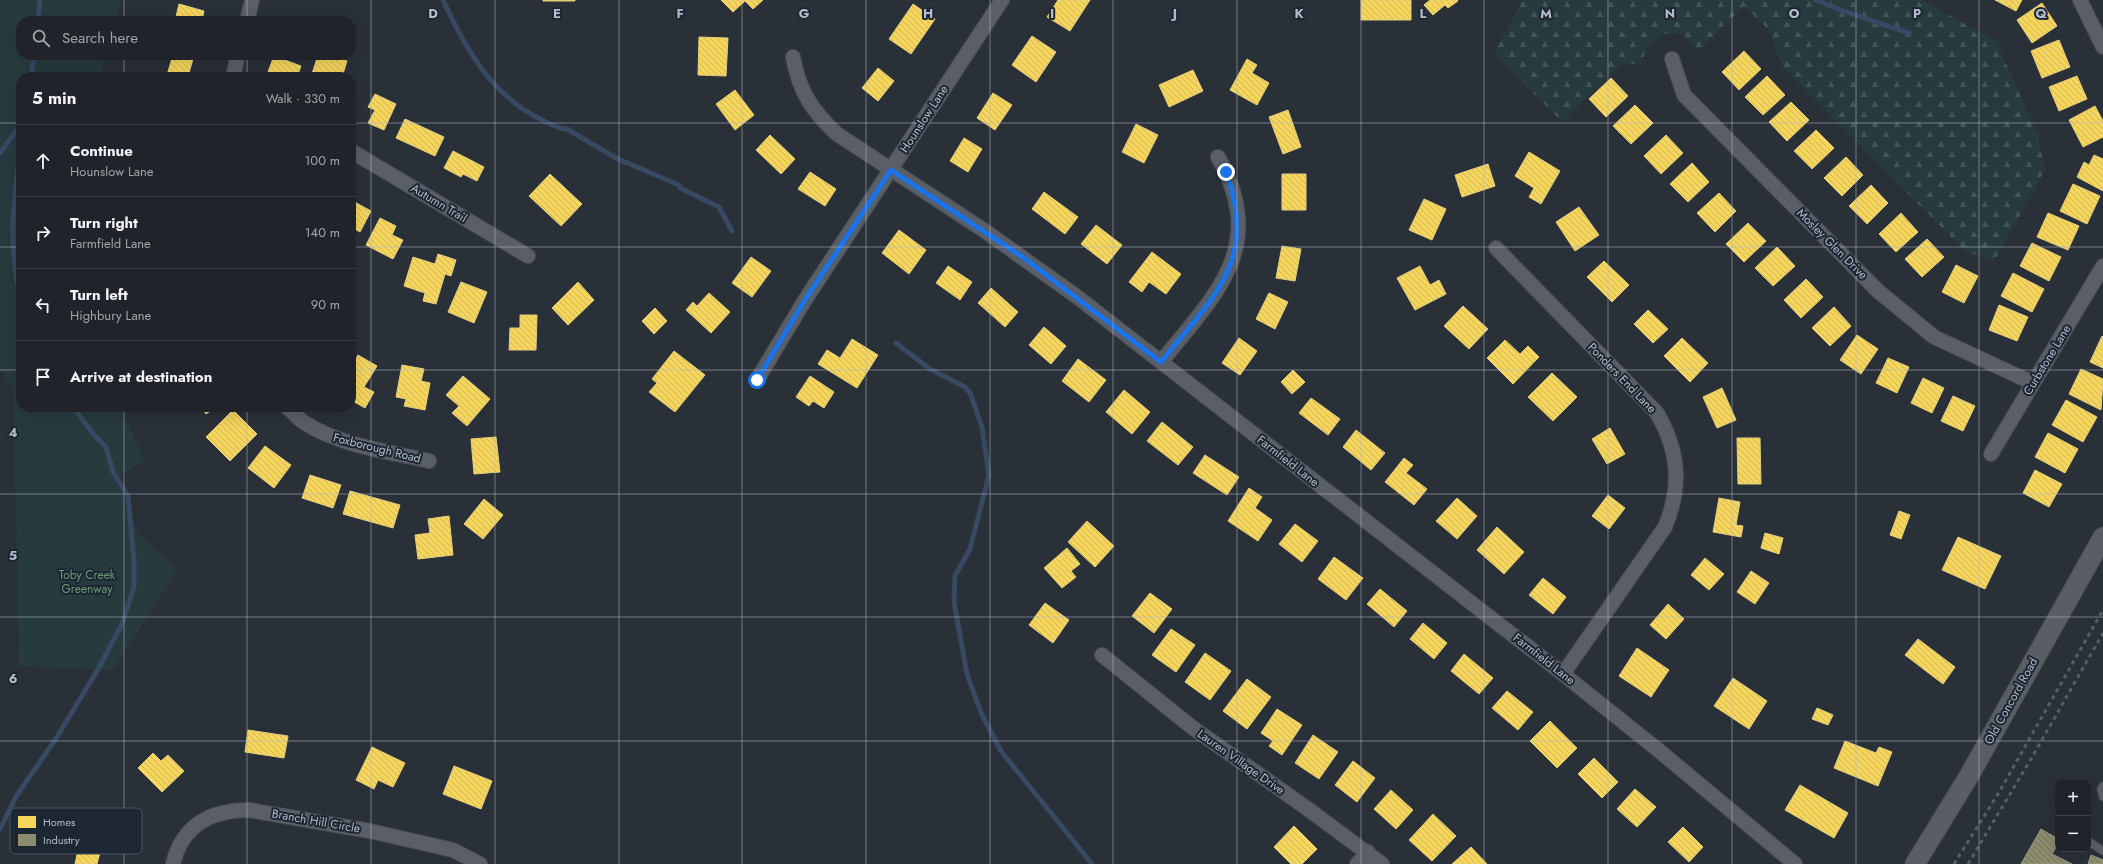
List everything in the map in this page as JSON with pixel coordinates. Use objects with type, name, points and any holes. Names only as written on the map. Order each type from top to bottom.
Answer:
[{"type":"street","points":[[248,16],[252,0]]},
{"type":"street","name":"Hounslow Lane","points":[[757,380],[805,300],[1002,0]]},
{"type":"street","points":[[2080,0],[2103,47]]},
{"type":"street","name":"Farmfield Lane","points":[[793,57],[803,93],[827,124],[856,148],[1024,258],[1161,362],[1563,674],[1657,749],[1795,864]]},
{"type":"street","name":"Mosley Glen Drive","points":[[1672,59],[1684,95],[1878,291],[1934,337],[2033,383]]},
{"type":"street","points":[[234,72],[237,60]]},
{"type":"street","name":"Autumn Trail","points":[[356,154],[528,256]]},
{"type":"street","points":[[1161,362],[1216,293],[1228,271],[1236,247],[1238,226],[1237,206],[1226,172],[1218,157]]},
{"type":"street","name":"Ponders End Lane","points":[[1496,248],[1657,413],[1667,431],[1674,451],[1676,481],[1673,504],[1665,527],[1563,674]]},
{"type":"street","name":"Curbstone Lane","points":[[1991,454],[2103,266]]},
{"type":"street","name":"Foxborough Road","points":[[293,412],[304,422],[325,435],[344,441],[429,461]]},
{"type":"street","name":"Old Concord Road","points":[[1915,864],[1969,776],[2103,537]]},
{"type":"street","name":"Lauren Village Drive","points":[[1102,655],[1193,728],[1368,852],[1382,864]]},
{"type":"street","name":"Branch Hill Circle","points":[[172,864],[183,839],[197,823],[217,814],[238,810],[249,810],[370,831],[453,850],[480,864]]},
{"type":"street","points":[[1357,864],[1368,852]]},
{"type":"lane","points":[[2103,786],[2101,789],[2103,797]]},
{"type":"lane","points":[[2091,843],[2103,851]]},
{"type":"green space","name":"Toby Creek Greenway","points":[[0,0],[121,0],[117,16],[16,16],[16,60],[105,60],[101,72],[16,72],[16,412],[123,412],[144,460],[116,478],[138,533],[177,570],[113,670],[19,666],[13,390],[0,370]]},
{"type":"green space","points":[[1523,0],[1922,0],[1996,41],[2038,135],[2045,170],[1994,261],[1965,251],[1782,66],[1769,30],[1744,6],[1699,50],[1680,34],[1664,34],[1648,45],[1641,64],[1621,64],[1562,122],[1494,53]]},
{"type":"building: Homes","points":[[575,0],[575,1],[543,1]]},
{"type":"building: Homes","points":[[721,0],[763,0],[753,9],[745,1],[733,12]]},
{"type":"building: Homes","points":[[1058,0],[1090,0],[1070,31],[1047,17]]},
{"type":"building: Homes","points":[[1361,0],[1411,0],[1411,20],[1361,20]]},
{"type":"building: Homes","points":[[1430,0],[1458,1],[1448,8],[1445,5],[1433,15],[1424,5]]},
{"type":"building: Homes","points":[[1995,0],[2022,0],[2016,11]]},
{"type":"building: Homes","points":[[2042,3],[2057,26],[2032,43],[2017,20]]},
{"type":"building: Homes","points":[[179,4],[204,11],[203,16],[176,16]]},
{"type":"building: Homes","points":[[913,4],[935,19],[911,54],[889,39]]},
{"type":"building: Homes","points":[[1032,36],[1056,52],[1036,82],[1012,65]]},
{"type":"building: Homes","points":[[699,37],[728,38],[726,76],[698,75]]},
{"type":"building: Homes","points":[[2059,40],[2070,67],[2042,78],[2031,51]]},
{"type":"building: Homes","points":[[1744,51],[1761,69],[1739,90],[1722,72]]},
{"type":"building: Homes","points":[[1247,59],[1257,65],[1252,73],[1269,83],[1257,105],[1230,90]]},
{"type":"building: Homes","points":[[172,60],[193,60],[189,72],[168,72]]},
{"type":"building: Homes","points":[[272,60],[285,60],[301,66],[299,72],[268,72]]},
{"type":"building: Homes","points":[[316,60],[347,61],[344,72],[313,72]]},
{"type":"building: Homes","points":[[878,68],[894,81],[878,101],[862,88]]},
{"type":"building: Homes","points":[[1193,70],[1203,91],[1169,107],[1159,85]]},
{"type":"building: Homes","points":[[1767,76],[1785,95],[1763,115],[1745,97]]},
{"type":"building: Homes","points":[[2077,76],[2087,99],[2059,111],[2049,87]]},
{"type":"building: Homes","points":[[1611,78],[1628,96],[1606,117],[1589,99]]},
{"type":"building: Homes","points":[[735,90],[754,115],[735,130],[716,104]]},
{"type":"building: Homes","points":[[993,93],[1012,105],[995,130],[977,118]]},
{"type":"building: Homes","points":[[375,94],[396,104],[384,130],[368,123],[375,110],[368,107]]},
{"type":"building: Homes","points":[[1791,102],[1809,120],[1787,141],[1769,122]]},
{"type":"building: Homes","points":[[1635,105],[1653,123],[1631,144],[1613,126]]},
{"type":"building: Homes","points":[[2095,106],[2103,121],[2103,137],[2083,147],[2069,120]]},
{"type":"building: Homes","points":[[1288,110],[1301,147],[1283,154],[1269,117]]},
{"type":"building: Homes","points":[[405,119],[444,137],[435,156],[396,138]]},
{"type":"building: Homes","points":[[1136,124],[1158,135],[1144,163],[1122,152]]},
{"type":"building: Homes","points":[[1816,130],[1834,148],[1812,169],[1794,151]]},
{"type":"building: Homes","points":[[770,135],[795,159],[781,174],[756,150]]},
{"type":"building: Homes","points":[[1666,135],[1683,153],[1661,174],[1644,156]]},
{"type":"building: Homes","points":[[964,138],[982,149],[968,172],[950,161]]},
{"type":"building: Homes","points":[[453,151],[484,167],[477,181],[463,174],[461,177],[444,168]]},
{"type":"building: Homes","points":[[1529,152],[1560,171],[1541,204],[1529,197],[1534,188],[1515,176]]},
{"type":"building: Homes","points":[[2094,155],[2103,159],[2103,191],[2077,177],[2084,162],[2089,165]]},
{"type":"building: Homes","points":[[1846,157],[1863,175],[1842,196],[1824,178]]},
{"type":"building: Homes","points":[[1692,163],[1709,182],[1688,202],[1670,184]]},
{"type":"building: Homes","points":[[1488,164],[1495,186],[1462,197],[1455,175]]},
{"type":"building: Homes","points":[[810,172],[836,189],[825,206],[798,189]]},
{"type":"building: Homes","points":[[550,174],[582,204],[561,226],[529,196]]},
{"type":"building: Homes","points":[[1282,174],[1306,174],[1306,210],[1282,210]]},
{"type":"building: Homes","points":[[2073,184],[2100,196],[2087,224],[2060,211]]},
{"type":"building: Homes","points":[[1871,185],[1888,203],[1867,224],[1849,206]]},
{"type":"building: Homes","points":[[1044,192],[1078,217],[1065,234],[1032,209]]},
{"type":"building: Homes","points":[[1719,193],[1736,211],[1715,232],[1697,213]]},
{"type":"building: Homes","points":[[1424,199],[1446,209],[1432,240],[1409,230]]},
{"type":"building: Homes","points":[[356,203],[371,211],[360,232],[356,230]]},
{"type":"building: Homes","points":[[1579,207],[1599,235],[1575,251],[1556,222]]},
{"type":"building: Homes","points":[[1901,213],[1918,232],[1896,252],[1879,234]]},
{"type":"building: Homes","points":[[2048,213],[2079,226],[2068,250],[2037,237]]},
{"type":"building: Homes","points":[[380,218],[396,226],[392,235],[403,240],[393,259],[366,245]]},
{"type":"building: Homes","points":[[1748,223],[1766,241],[1744,262],[1726,244]]},
{"type":"building: Homes","points":[[1096,225],[1122,245],[1107,264],[1081,244]]},
{"type":"building: Homes","points":[[899,230],[926,250],[909,274],[882,253]]},
{"type":"building: Homes","points":[[1927,239],[1944,257],[1922,277],[1905,259]]},
{"type":"building: Homes","points":[[2032,243],[2061,257],[2049,281],[2020,266]]},
{"type":"building: Homes","points":[[1282,246],[1301,249],[1295,281],[1276,278]]},
{"type":"building: Homes","points":[[1777,247],[1795,266],[1773,286],[1755,268]]},
{"type":"building: Homes","points":[[1152,252],[1181,274],[1166,294],[1149,282],[1142,292],[1129,282]]},
{"type":"building: Homes","points":[[438,254],[456,260],[451,276],[445,274],[436,304],[423,301],[425,293],[404,286],[413,257],[435,264]]},
{"type":"building: Homes","points":[[751,257],[771,271],[752,297],[732,283]]},
{"type":"building: Homes","points":[[1604,261],[1629,285],[1612,302],[1587,277]]},
{"type":"building: Homes","points":[[1956,265],[1978,276],[1964,303],[1942,292]]},
{"type":"building: Homes","points":[[948,266],[972,282],[960,300],[936,283]]},
{"type":"building: Homes","points":[[1420,266],[1430,285],[1439,280],[1446,294],[1415,310],[1397,278]]},
{"type":"building: Homes","points":[[2013,273],[2044,289],[2032,312],[2001,296]]},
{"type":"building: Homes","points":[[1806,279],[1823,297],[1801,318],[1784,300]]},
{"type":"building: Homes","points":[[461,282],[487,292],[474,323],[448,312]]},
{"type":"building: Homes","points":[[578,282],[594,300],[568,325],[552,308]]},
{"type":"building: Homes","points":[[991,288],[1018,312],[1005,327],[978,303]]},
{"type":"building: Homes","points":[[709,293],[730,312],[711,333],[686,310],[693,302],[697,306]]},
{"type":"building: Homes","points":[[1269,293],[1288,302],[1275,329],[1256,319]]},
{"type":"building: Homes","points":[[1999,305],[2028,317],[2017,341],[1989,330]]},
{"type":"building: Homes","points":[[1463,306],[1488,329],[1469,349],[1444,326]]},
{"type":"building: Homes","points":[[1834,307],[1851,326],[1830,346],[1812,328]]},
{"type":"building: Homes","points":[[655,308],[667,321],[654,334],[642,321]]},
{"type":"building: Homes","points":[[1648,310],[1668,329],[1653,343],[1634,324]]},
{"type":"building: Homes","points":[[520,315],[537,315],[536,350],[509,350],[510,328],[520,328]]},
{"type":"building: Homes","points":[[1044,327],[1066,346],[1051,364],[1029,345]]},
{"type":"building: Homes","points":[[1857,335],[1878,349],[1861,374],[1840,360]]},
{"type":"building: Homes","points":[[2102,336],[2103,337],[2103,368],[2090,362]]},
{"type":"building: Homes","points":[[1239,338],[1257,351],[1240,375],[1222,363]]},
{"type":"building: Homes","points":[[1682,338],[1708,363],[1690,382],[1664,356]]},
{"type":"building: Homes","points":[[852,339],[878,355],[857,388],[818,364],[827,350],[840,358]]},
{"type":"building: Homes","points":[[1505,340],[1520,354],[1528,346],[1539,357],[1513,384],[1487,358]]},
{"type":"building: Homes","points":[[674,351],[705,375],[675,412],[649,392],[657,383],[652,379]]},
{"type":"building: Homes","points":[[358,355],[377,366],[364,387],[374,392],[365,408],[356,403],[356,359]]},
{"type":"building: Homes","points":[[1888,358],[1909,367],[1897,393],[1876,383]]},
{"type":"building: Homes","points":[[1078,359],[1106,380],[1089,402],[1062,381]]},
{"type":"building: Homes","points":[[402,365],[424,369],[421,381],[430,383],[425,410],[404,406],[406,399],[396,397]]},
{"type":"building: Homes","points":[[2081,369],[2103,379],[2101,410],[2069,394]]},
{"type":"building: Homes","points":[[1293,370],[1305,382],[1292,394],[1281,382]]},
{"type":"building: Homes","points":[[1552,373],[1577,397],[1553,421],[1528,397]]},
{"type":"building: Homes","points":[[463,376],[490,399],[467,426],[452,413],[459,406],[446,395]]},
{"type":"building: Homes","points":[[810,376],[834,392],[824,408],[813,401],[809,406],[796,397]]},
{"type":"building: Homes","points":[[1923,378],[1944,388],[1932,413],[1911,403]]},
{"type":"building: Homes","points":[[1722,388],[1736,420],[1717,428],[1703,397]]},
{"type":"building: Homes","points":[[1124,390],[1150,412],[1132,434],[1106,412]]},
{"type":"building: Homes","points":[[1953,396],[1975,406],[1963,431],[1941,421]]},
{"type":"building: Homes","points":[[1311,398],[1340,419],[1328,435],[1299,413]]},
{"type":"building: Homes","points":[[2066,400],[2097,417],[2083,442],[2052,425]]},
{"type":"building: Homes","points":[[231,412],[235,412],[257,434],[230,461],[206,437]]},
{"type":"building: Homes","points":[[1162,422],[1193,447],[1178,465],[1147,441]]},
{"type":"building: Homes","points":[[1610,428],[1625,454],[1607,464],[1592,439]]},
{"type":"building: Homes","points":[[1356,430],[1385,453],[1371,470],[1343,447]]},
{"type":"building: Homes","points":[[2048,433],[2078,449],[2065,473],[2035,457]]},
{"type":"building: Homes","points":[[496,437],[500,472],[474,474],[471,439]]},
{"type":"building: Homes","points":[[1737,438],[1760,438],[1761,484],[1738,484]]},
{"type":"building: Homes","points":[[265,446],[291,465],[274,488],[248,468]]},
{"type":"building: Homes","points":[[1205,455],[1239,477],[1227,495],[1193,473]]},
{"type":"building: Homes","points":[[1404,458],[1413,465],[1406,473],[1427,489],[1414,505],[1385,482]]},
{"type":"building: Homes","points":[[2035,470],[2062,484],[2049,507],[2023,493]]},
{"type":"building: Homes","points":[[310,475],[341,485],[333,508],[302,498]]},
{"type":"building: Homes","points":[[1249,488],[1262,497],[1255,508],[1272,520],[1258,541],[1228,521]]},
{"type":"building: Homes","points":[[350,491],[400,505],[393,528],[343,514]]},
{"type":"building: Homes","points":[[1608,495],[1625,508],[1609,529],[1592,516]]},
{"type":"building: Homes","points":[[1457,498],[1477,516],[1457,539],[1436,521]]},
{"type":"building: Homes","points":[[1719,498],[1740,502],[1736,525],[1743,526],[1741,537],[1713,532]]},
{"type":"building: Homes","points":[[484,499],[503,515],[483,539],[464,524]]},
{"type":"building: Homes","points":[[1899,511],[1910,515],[1901,539],[1890,535]]},
{"type":"building: Homes","points":[[449,516],[453,555],[418,559],[415,535],[430,533],[428,519]]},
{"type":"building: Homes","points":[[1087,521],[1114,546],[1095,567],[1068,542]]},
{"type":"building: Homes","points":[[1295,524],[1318,541],[1302,562],[1279,544]]},
{"type":"building: Homes","points":[[1497,527],[1524,552],[1504,574],[1477,550]]},
{"type":"building: Homes","points":[[1765,533],[1783,538],[1779,554],[1761,548]]},
{"type":"building: Homes","points":[[1958,537],[2001,556],[1985,589],[1942,570]]},
{"type":"building: Homes","points":[[1067,548],[1080,564],[1071,571],[1076,577],[1062,588],[1044,568]]},
{"type":"building: Homes","points":[[1334,557],[1363,578],[1346,600],[1318,579]]},
{"type":"building: Homes","points":[[1705,558],[1724,574],[1709,590],[1691,575]]},
{"type":"building: Homes","points":[[1751,571],[1769,583],[1755,604],[1737,592]]},
{"type":"building: Homes","points":[[1543,578],[1566,597],[1553,614],[1529,595]]},
{"type":"building: Homes","points":[[1380,589],[1407,611],[1394,627],[1367,604]]},
{"type":"building: Homes","points":[[1150,593],[1172,609],[1154,633],[1132,616]]},
{"type":"building: Homes","points":[[1045,603],[1069,620],[1053,643],[1029,625]]},
{"type":"building: Homes","points":[[1668,604],[1684,619],[1666,639],[1650,625]]},
{"type":"building: Homes","points":[[1423,623],[1447,643],[1434,659],[1410,639]]},
{"type":"building: Homes","points":[[1171,629],[1195,645],[1176,672],[1152,655]]},
{"type":"building: Homes","points":[[1918,639],[1955,667],[1943,684],[1905,655]]},
{"type":"building: Homes","points":[[1637,648],[1669,670],[1651,697],[1619,676]]},
{"type":"building: Homes","points":[[1205,653],[1231,671],[1210,700],[1185,682]]},
{"type":"building: Homes","points":[[1464,654],[1493,678],[1479,694],[1451,671]]},
{"type":"building: Homes","points":[[1733,678],[1767,701],[1749,729],[1714,706]]},
{"type":"building: Homes","points":[[1247,679],[1271,697],[1247,729],[1223,711]]},
{"type":"building: Homes","points":[[1507,691],[1533,712],[1518,730],[1492,708]]},
{"type":"building: Homes","points":[[1817,708],[1833,715],[1828,725],[1812,719]]},
{"type":"building: Homes","points":[[1277,709],[1302,725],[1282,755],[1269,746],[1273,741],[1261,733]]},
{"type":"building: Homes","points":[[1550,721],[1577,748],[1557,768],[1530,741]]},
{"type":"building: Homes","points":[[248,730],[288,736],[284,758],[245,752]]},
{"type":"building: Homes","points":[[1313,735],[1338,752],[1319,779],[1295,763]]},
{"type":"building: Homes","points":[[1845,741],[1876,753],[1879,747],[1892,752],[1878,786],[1834,768]]},
{"type":"building: Homes","points":[[372,747],[405,763],[393,787],[378,780],[374,789],[356,780]]},
{"type":"building: Homes","points":[[153,753],[161,761],[168,755],[184,771],[162,792],[138,768]]},
{"type":"building: Homes","points":[[1594,758],[1618,782],[1602,798],[1578,774]]},
{"type":"building: Homes","points":[[1353,761],[1375,778],[1357,802],[1335,785]]},
{"type":"building: Homes","points":[[454,766],[492,781],[481,809],[443,794]]},
{"type":"building: Homes","points":[[1800,785],[1848,813],[1834,838],[1785,810]]},
{"type":"building: Homes","points":[[1635,789],[1656,807],[1637,827],[1617,809]]},
{"type":"building: Homes","points":[[1391,790],[1413,810],[1396,829],[1374,809]]},
{"type":"building: Homes","points":[[1433,814],[1456,836],[1432,861],[1409,840]]},
{"type":"building: Homes","points":[[1294,826],[1317,849],[1302,864],[1291,864],[1274,847]]},
{"type":"building: Homes","points":[[1683,827],[1703,847],[1689,862],[1668,842]]},
{"type":"building: Homes","points":[[1471,847],[1487,864],[1452,864]]},
{"type":"building: Homes","points":[[77,854],[100,854],[97,864],[75,864]]},
{"type":"building: Industry","points":[[2041,829],[2055,837],[2055,849],[2052,854],[2072,864],[2021,864]]},
{"type":"building: Industry","points":[[2091,855],[2103,860],[2103,864],[2088,864]]},
{"type":"waterway","points":[[38,16],[40,0]]},
{"type":"waterway","points":[[443,0],[461,36],[482,69],[509,98],[524,110],[557,127],[567,129],[618,159],[679,185],[680,188],[719,207],[732,231]]},
{"type":"waterway","points":[[1816,0],[1850,14],[1909,33]]},
{"type":"waterway","points":[[32,72],[33,60]]},
{"type":"waterway","points":[[0,153],[16,131]]},
{"type":"waterway","points":[[16,184],[13,222],[14,260],[16,272]]},
{"type":"waterway","points":[[896,343],[930,369],[965,387],[970,393],[982,427],[989,475],[970,549],[955,576],[954,602],[967,674],[982,715],[1001,751],[1092,864]]},
{"type":"waterway","points":[[10,808],[17,795],[55,740],[97,671],[122,624],[134,587],[134,561],[128,496],[113,472],[106,447],[94,435],[77,412]]},
{"type":"waterway","points":[[0,829],[10,809]]},
{"type":"railway","points":[[1954,864],[1998,794],[2103,610]]},
{"type":"railway","points":[[1968,864],[2031,759],[2103,633]]},
{"type":"route","points":[[757,380],[805,300],[891,170],[1024,258],[1161,362],[1216,293],[1228,271],[1236,247],[1238,226],[1237,206],[1226,172]]}]
